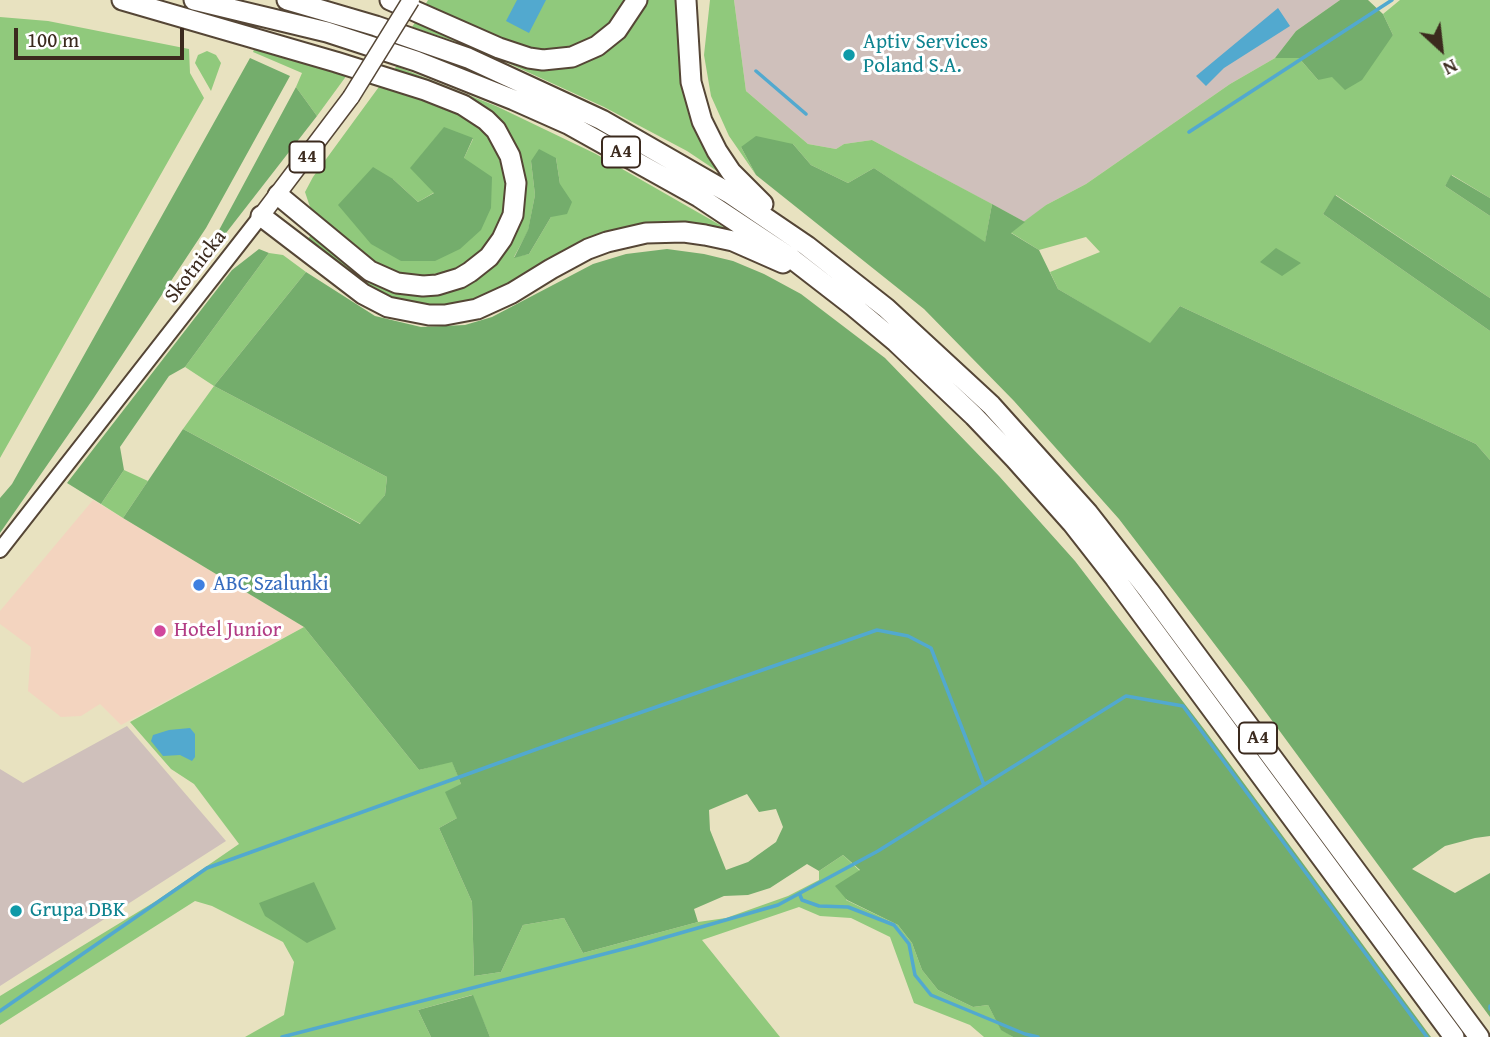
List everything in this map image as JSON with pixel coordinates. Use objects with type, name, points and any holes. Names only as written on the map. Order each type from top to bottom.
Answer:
[{"type":"highway","points":[[122,0],[336,62],[463,105],[496,130],[510,156],[516,183],[513,215],[502,239],[489,257],[460,278],[423,286],[397,283],[370,271],[278,195]]},
{"type":"highway","name":"A4","points":[[194,0],[327,32],[416,61],[514,100],[578,130],[672,180],[754,232],[818,278],[896,342],[974,416],[1072,523],[1454,1037]]},
{"type":"highway","name":"A4","points":[[287,0],[437,47],[551,95],[602,120],[697,173],[807,246],[886,307],[991,405],[1061,480],[1149,591],[1479,1037]]},
{"type":"highway","points":[[390,0],[499,48],[543,60],[572,57],[597,46],[617,30],[637,0]]},
{"type":"highway","points":[[685,0],[691,82],[710,140],[741,183],[807,246]]},
{"type":"highway","points":[[261,216],[347,284],[370,298],[396,309],[429,315],[477,309],[512,293],[588,249],[646,233],[684,232],[733,241],[818,278]]},
{"type":"main road","name":"Skotnicka","points":[[0,550],[278,195],[351,97],[411,0]]},
{"type":"shaded area","points":[[734,0],[1340,0],[1296,31],[1275,58],[1230,84],[1086,184],[1046,205],[1025,222],[872,140],[844,144],[836,149],[808,144],[746,91]]},
{"type":"shaded area","points":[[93,500],[304,627],[121,725],[100,704],[81,716],[61,717],[28,691],[31,647],[0,624],[0,611]]},
{"type":"shaded area","points":[[127,726],[226,841],[0,986],[0,769],[23,783]]},
{"type":"green space","points":[[428,0],[629,0],[601,35],[575,48],[549,50],[519,47],[424,7]]},
{"type":"green space","points":[[645,0],[680,0],[681,49],[726,177],[687,151],[604,107],[475,48],[412,27],[418,18],[552,66]]},
{"type":"green space","points":[[710,0],[734,0],[746,91],[808,144],[836,149],[844,144],[872,140],[992,204],[985,243],[874,168],[848,183],[811,165],[793,144],[741,147],[756,175],[729,136],[711,96],[704,55]]},
{"type":"green space","points":[[1340,0],[1368,0],[1383,14],[1393,35],[1362,80],[1345,90],[1332,77],[1318,80],[1299,58],[1275,58],[1296,31]]},
{"type":"green space","points":[[1400,0],[1490,0],[1490,198],[1452,175],[1445,186],[1490,216],[1490,298],[1336,195],[1323,214],[1490,331],[1490,460],[1476,444],[1180,306],[1150,344],[1058,289],[1050,272],[1100,252],[1086,237],[1039,250],[1010,232],[1046,205],[1086,184],[1230,84],[1275,58],[1299,58],[1318,80],[1393,35],[1383,14]]},
{"type":"green space","points":[[0,17],[48,21],[189,49],[190,73],[204,98],[0,458]]},
{"type":"green space","points":[[255,47],[347,75],[317,116],[296,87],[302,73],[253,52]]},
{"type":"green space","points":[[207,51],[216,55],[221,63],[211,91],[195,63],[198,55]]},
{"type":"green space","points":[[250,58],[290,76],[206,228],[0,533],[0,498],[12,484]]},
{"type":"green space","points":[[396,66],[496,106],[596,154],[727,229],[695,223],[653,224],[615,230],[564,250],[531,274],[475,302],[445,308],[387,299],[305,242],[312,234],[427,294],[515,232],[526,192],[520,156],[508,132],[492,115],[465,98],[395,69]],"holes":[[[556,158],[560,184],[551,217],[529,254],[514,257],[528,231],[535,195],[531,161]]]},
{"type":"green space","points":[[381,84],[427,97],[476,123],[492,143],[503,168],[509,192],[504,219],[479,253],[456,269],[425,276],[400,274],[373,262],[326,229],[310,207],[305,192]],"holes":[[[444,128],[473,139],[464,158],[401,261],[393,179],[418,202],[435,192],[411,168]]]},
{"type":"green space","points":[[296,87],[317,116],[219,242],[218,232]]},
{"type":"green space","points":[[444,127],[473,138],[464,158],[492,177],[491,208],[481,230],[460,249],[435,261],[401,261],[371,244],[338,205],[373,167],[393,179],[418,202],[434,193],[410,168]]},
{"type":"green space","points":[[756,136],[793,144],[811,165],[848,183],[874,168],[985,242],[992,204],[1025,222],[1011,233],[1039,250],[1058,289],[1150,343],[1180,306],[1476,444],[1490,460],[1490,836],[1445,846],[1412,869],[1455,893],[1490,873],[1490,1017],[1248,688],[1119,519],[1014,401],[924,309],[756,175],[741,147]]},
{"type":"green space","points":[[539,149],[556,158],[560,184],[572,202],[567,214],[551,217],[529,254],[514,258],[528,230],[535,195],[531,161]]},
{"type":"green space","points":[[1451,175],[1490,198],[1490,216],[1445,186]]},
{"type":"green space","points":[[1335,195],[1490,298],[1490,331],[1323,214]]},
{"type":"green space","points":[[1276,248],[1301,263],[1282,276],[1260,262]]},
{"type":"green space","points":[[259,249],[269,253],[185,367],[169,376],[120,447],[124,470],[101,504],[67,483],[232,270]]},
{"type":"green space","points":[[667,249],[733,261],[801,294],[885,358],[999,476],[1075,561],[1204,729],[1431,1037],[1013,1037],[1001,1030],[988,1005],[973,1007],[938,990],[922,970],[912,943],[898,925],[847,900],[835,886],[860,870],[843,855],[819,871],[807,864],[770,888],[748,895],[724,896],[694,909],[698,922],[583,953],[564,918],[523,925],[501,972],[474,976],[472,902],[439,828],[457,818],[445,792],[461,784],[452,762],[419,770],[304,627],[123,518],[183,429],[360,524],[385,495],[387,477],[214,386],[306,272],[375,316],[421,327],[465,325],[492,317],[593,264],[626,254]],"holes":[[[747,794],[759,812],[776,809],[783,827],[776,842],[748,862],[726,870],[710,830],[709,810]]]},
{"type":"green space","points":[[269,253],[283,255],[306,272],[214,386],[185,367]]},
{"type":"green space","points":[[214,386],[387,477],[385,495],[361,524],[183,429]]},
{"type":"green space","points":[[124,470],[148,481],[123,518],[101,504]]},
{"type":"green space","points":[[304,627],[419,770],[452,761],[461,784],[457,818],[439,828],[472,902],[474,976],[501,972],[523,925],[564,918],[583,953],[698,922],[726,918],[788,896],[819,880],[819,871],[843,855],[860,871],[846,900],[898,925],[912,943],[922,970],[938,990],[973,1007],[988,1005],[1001,1029],[1013,1037],[984,1037],[970,1025],[914,1003],[890,937],[851,918],[820,916],[799,907],[702,940],[780,1037],[490,1037],[472,995],[418,1010],[431,1037],[245,1037],[284,1015],[294,962],[283,942],[212,906],[195,901],[0,1025],[0,996],[156,901],[239,844],[194,784],[171,769],[130,722]]},
{"type":"green space","points":[[314,882],[336,929],[307,943],[265,916],[259,903]]},
{"type":"green space","points":[[473,995],[490,1037],[431,1037],[418,1010]]},
{"type":"water","points":[[517,0],[546,0],[529,33],[506,21]]},
{"type":"water","points":[[1278,8],[1290,26],[1224,68],[1206,86],[1196,76]]},
{"type":"water","points":[[190,728],[195,734],[195,757],[192,761],[180,755],[163,756],[151,741],[153,735]]},
{"type":"waterway","points":[[1189,132],[1392,0]]},
{"type":"waterway","points":[[756,71],[806,114]]},
{"type":"waterway","points":[[0,1011],[207,868],[877,630],[908,636],[931,648],[984,785]]},
{"type":"waterway","points":[[282,1037],[635,946],[778,905],[878,851],[1126,696],[1183,706],[1427,1037]]},
{"type":"waterway","points":[[800,895],[802,900],[819,906],[848,907],[894,925],[909,944],[915,975],[931,995],[1038,1037]]},
{"type":"place","name":"Aptiv Services Poland S.A.","points":[[849,55]]},
{"type":"place","name":"ABC Szalunki","points":[[199,585]]},
{"type":"place","name":"Hotel Junior","points":[[160,631]]},
{"type":"place","name":"Grupa DBK","points":[[16,911]]}]
